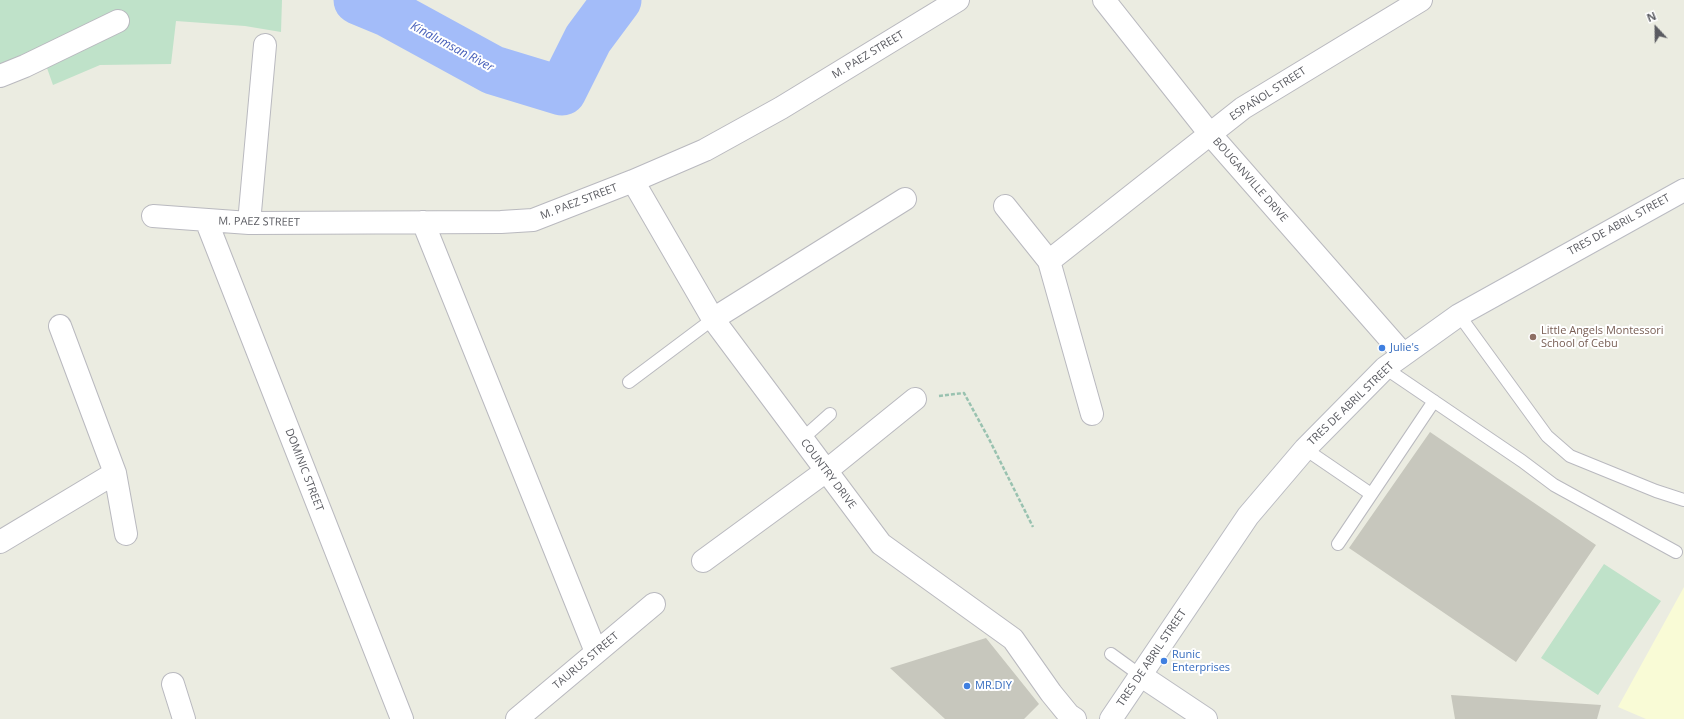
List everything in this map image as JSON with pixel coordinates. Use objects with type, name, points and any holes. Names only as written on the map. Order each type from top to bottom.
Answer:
[{"type":"street","name":"M. PAEZ STREET","points":[[153,216],[249,223],[501,222],[533,220],[633,181],[705,150],[781,108],[958,0]]},
{"type":"street","name":"BOUGANVILLE DRIVE","points":[[1104,0],[1210,134],[1403,354]]},
{"type":"street","name":"ESPAÑOL STREET","points":[[1049,261],[1243,108],[1421,0]]},
{"type":"street","points":[[0,76],[118,21]]},
{"type":"street","points":[[249,223],[265,45]]},
{"type":"street","name":"COUNTRY DRIVE","points":[[633,181],[713,319],[881,544],[1013,639],[1050,693],[1069,715],[1075,719]]},
{"type":"street","name":"TRES DE ABRIL STREET","points":[[1111,719],[1248,516],[1305,449],[1386,368],[1458,315],[1684,190]]},
{"type":"street","points":[[713,319],[905,199]]},
{"type":"street","points":[[1005,206],[1049,261],[1092,414]]},
{"type":"street","name":"DOMINIC STREET","points":[[206,220],[402,719]]},
{"type":"street","points":[[423,222],[596,652]]},
{"type":"street","points":[[60,326],[115,473],[126,534]]},
{"type":"street","points":[[703,561],[826,470],[915,399]]},
{"type":"street","points":[[0,542],[115,473]]},
{"type":"street","name":"TAURUS STREET","points":[[517,719],[654,604]]},
{"type":"street","points":[[1140,674],[1206,719]]},
{"type":"street","points":[[173,684],[184,719]]},
{"type":"lane","points":[[1458,315],[1548,436],[1570,456],[1656,491],[1684,500]]},
{"type":"lane","points":[[629,382],[713,319]]},
{"type":"lane","points":[[1386,368],[1522,461],[1554,485],[1676,552]]},
{"type":"lane","points":[[1338,544],[1434,401]]},
{"type":"lane","points":[[802,439],[830,414]]},
{"type":"lane","points":[[1305,449],[1371,494]]},
{"type":"lane","points":[[1111,654],[1140,674]]},
{"type":"path","points":[[915,399],[964,393],[1033,527]]},
{"type":"shaded area","points":[[0,0],[282,0],[281,32],[245,26],[176,21],[171,64],[100,65],[53,85],[41,51],[0,69]]},
{"type":"shaded area","points":[[1604,564],[1661,601],[1598,695],[1541,658]]},
{"type":"shaded area","points":[[1684,587],[1684,719],[1646,719],[1618,707]]},
{"type":"building","points":[[1430,432],[1596,545],[1516,662],[1349,548]]},
{"type":"building","name":"MR.DIY","points":[[986,638],[1039,704],[1024,719],[945,719],[890,668]]},
{"type":"building","points":[[1451,695],[1601,705],[1597,719],[1455,719]]},
{"type":"waterway","name":"Kinalumsan River","points":[[358,0],[387,12],[493,70],[562,91],[588,39],[617,0]]},
{"type":"place","name":"Little Angels Montessori School of Cebu","points":[[1533,337]]},
{"type":"place","name":"Julie's","points":[[1382,348]]},
{"type":"place","name":"Runic Enterprises","points":[[1164,661]]},
{"type":"place","name":"MR.DIY","points":[[967,686]]}]
